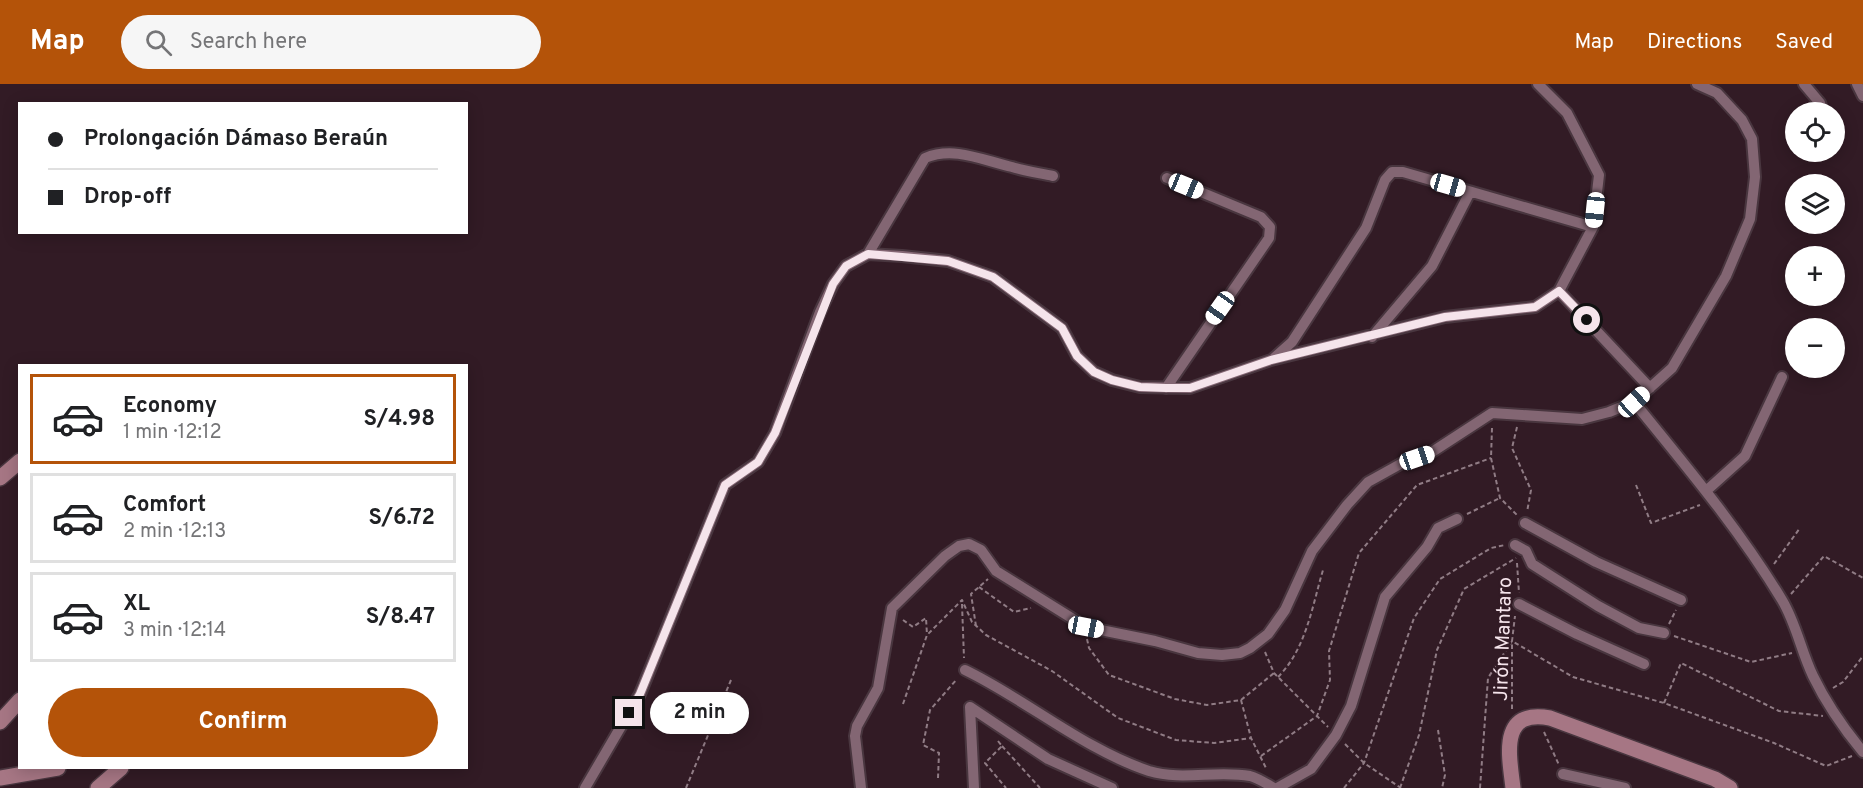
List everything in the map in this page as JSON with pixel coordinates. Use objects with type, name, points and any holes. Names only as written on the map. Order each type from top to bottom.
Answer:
[{"type":"street","points":[[868,254],[948,261],[993,277],[1062,328],[1077,356],[1094,372],[1131,385],[1166,388],[1190,388],[1271,360],[1445,317],[1535,307],[1559,291],[1593,227],[1599,175],[1567,113],[1538,84]]},
{"type":"street","points":[[861,788],[855,736],[857,726],[878,688],[892,611],[945,556],[959,546],[969,544],[981,550],[996,571],[1086,627],[1155,641],[1198,653],[1222,655],[1240,653],[1260,641],[1285,610],[1312,551],[1347,505],[1368,482],[1404,462],[1429,454],[1492,413],[1582,419],[1634,402],[1672,368],[1726,276],[1750,219],[1755,177],[1752,139],[1743,120],[1717,93],[1697,84]]},
{"type":"street","points":[[1804,84],[1819,102]]},
{"type":"street","points":[[1857,84],[1863,96]]},
{"type":"street","points":[[585,788],[640,694],[725,485],[758,462],[775,433],[833,284],[846,266],[868,254],[925,158],[938,153],[974,155],[1010,167],[1053,176]]},
{"type":"street","points":[[1271,360],[1292,342],[1366,228],[1385,180],[1392,172],[1403,172],[1593,227]]},
{"type":"street","points":[[1166,388],[1269,238],[1270,226],[1261,217],[1167,178]]},
{"type":"street","points":[[1371,337],[1432,266],[1470,192]]},
{"type":"street","points":[[1559,291],[1650,388]]},
{"type":"street","points":[[1710,495],[1745,456],[1782,377]]},
{"type":"street","points":[[1634,402],[1710,495],[1766,575],[1784,603],[1812,674],[1836,717],[1863,752]]},
{"type":"street","points":[[0,478],[18,463]]},
{"type":"street","points":[[964,670],[998,686],[1102,750],[1150,771],[1177,776],[1227,773],[1252,777],[1274,784],[1311,769],[1336,735],[1351,706],[1385,597],[1427,547],[1438,528],[1457,519]]},
{"type":"street","points":[[1525,523],[1596,562],[1681,600]]},
{"type":"street","points":[[1515,544],[1526,551],[1532,564],[1598,606],[1639,628],[1664,633]]},
{"type":"street","points":[[1519,603],[1577,634],[1644,664]]},
{"type":"street","points":[[0,722],[18,702]]},
{"type":"street","points":[[974,788],[970,707],[1048,759],[1112,788]]},
{"type":"street","points":[[1513,788],[1509,742],[1513,729],[1520,721],[1536,716],[1550,718],[1715,779],[1730,788]]},
{"type":"street","points":[[0,778],[52,769]]},
{"type":"street","points":[[98,788],[121,769]]},
{"type":"street","points":[[1563,774],[1625,788]]},
{"type":"path","points":[[1492,413],[1491,458],[1500,498],[1525,523]]},
{"type":"path","points":[[1521,416],[1512,448],[1531,490],[1525,523]]},
{"type":"path","points":[[1260,756],[1317,716],[1330,681],[1329,651],[1359,553],[1417,485],[1491,458]]},
{"type":"path","points":[[1636,485],[1651,524],[1710,495]]},
{"type":"path","points":[[1457,519],[1500,498]]},
{"type":"path","points":[[1766,575],[1800,528]]},
{"type":"path","points":[[1344,788],[1364,763],[1414,618],[1440,579],[1491,548],[1515,544]]},
{"type":"path","name":"Jirón Mantaro","points":[[1513,729],[1512,641],[1519,603],[1515,544]]},
{"type":"path","points":[[1784,603],[1824,556],[1863,578]]},
{"type":"path","points":[[1260,641],[1274,673],[1364,763],[1400,788],[1419,735],[1437,650],[1464,589],[1517,558]]},
{"type":"path","points":[[1278,677],[1292,663],[1305,633],[1323,570]]},
{"type":"path","points":[[976,626],[971,594],[996,571]]},
{"type":"path","points":[[979,587],[1014,612],[1047,603]]},
{"type":"path","points":[[927,635],[962,600],[976,626],[986,635],[1052,671],[1118,718],[1176,740],[1214,743],[1251,738]]},
{"type":"path","points":[[1681,600],[1664,633],[1751,662],[1804,650]]},
{"type":"path","points":[[892,611],[913,627],[926,618],[927,635],[903,704]]},
{"type":"path","points":[[1086,627],[1089,648],[1109,675],[1175,699],[1207,705],[1241,700],[1274,673]]},
{"type":"path","points":[[1480,788],[1479,762],[1488,678],[1512,641],[1573,677],[1664,703],[1774,743],[1826,766],[1863,752]]},
{"type":"path","points":[[1823,693],[1843,682],[1863,656]]},
{"type":"path","points":[[1664,703],[1681,663],[1779,711],[1836,717]]},
{"type":"path","points":[[938,778],[939,753],[923,745],[930,710],[964,670]]},
{"type":"path","points":[[686,788],[731,680]]},
{"type":"path","points":[[1241,700],[1251,738],[1274,784]]},
{"type":"path","name":"Jirón Mantaro","points":[[1536,716],[1563,774]]},
{"type":"path","points":[[1438,730],[1445,775],[1442,788]]},
{"type":"path","points":[[1002,746],[1040,788]]},
{"type":"route","points":[[629,713],[640,694],[725,485],[758,462],[775,433],[820,312],[833,284],[846,266],[868,254],[948,261],[993,277],[1062,328],[1077,356],[1094,372],[1112,380],[1140,387],[1190,388],[1271,360],[1445,317],[1535,307],[1559,291],[1587,320]]}]
